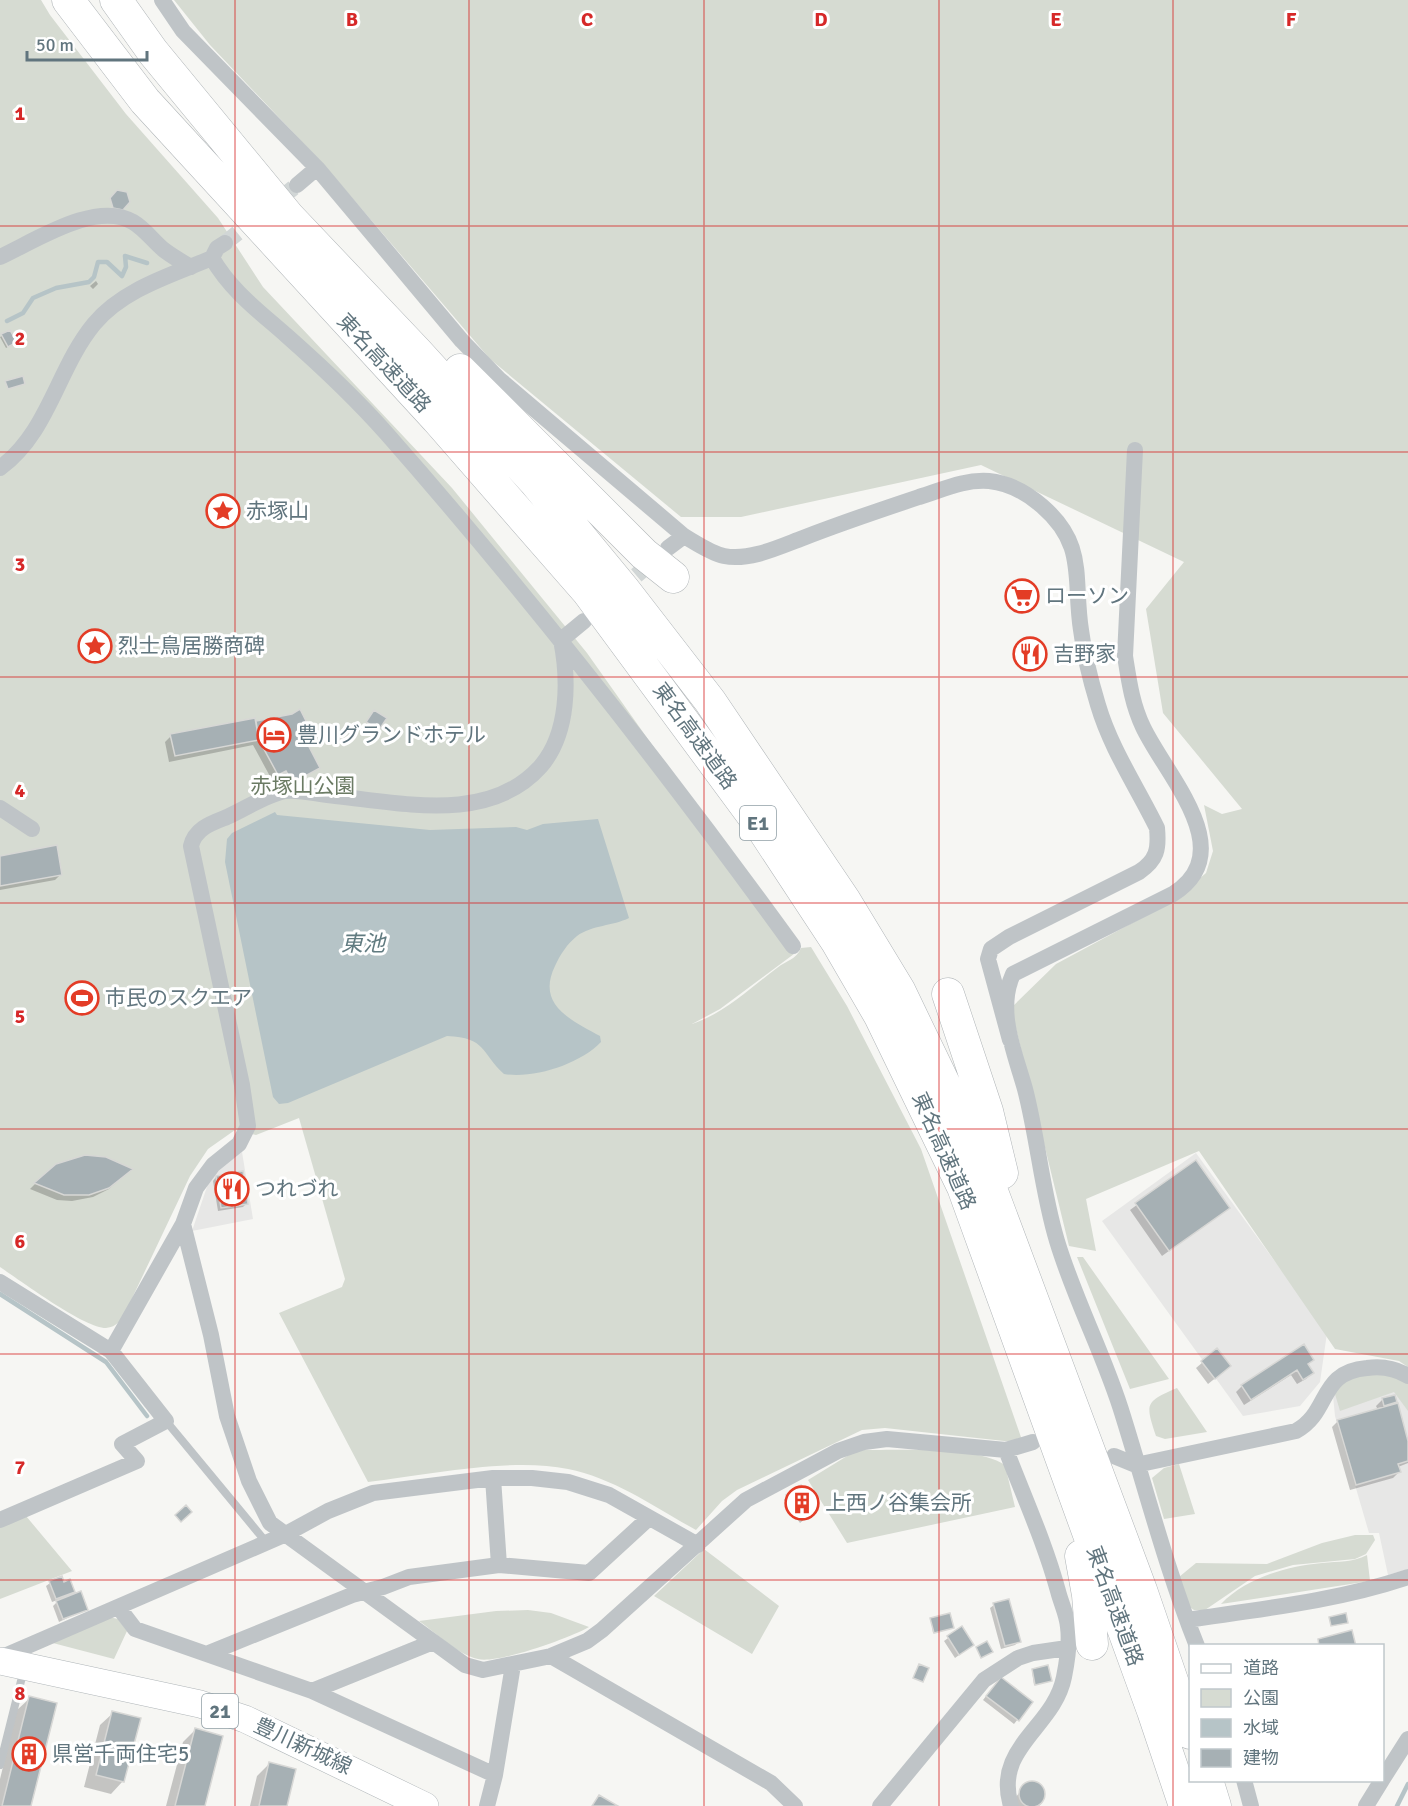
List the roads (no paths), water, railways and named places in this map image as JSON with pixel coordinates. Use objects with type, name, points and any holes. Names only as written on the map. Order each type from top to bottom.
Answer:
[{"type":"highway","name":"東名高速道路","points":[[68,0],[145,101],[437,419],[552,549],[636,655],[762,828],[848,961],[880,1016],[963,1187],[1153,1711],[1185,1806]]},
{"type":"highway","name":"東名高速道路","points":[[116,0],[153,52],[288,216],[417,352],[536,483],[625,591],[723,719],[844,901],[899,990],[978,1154],[1141,1590],[1189,1727]]},
{"type":"highway","points":[[288,216],[336,251],[387,298],[644,554],[670,562]]},
{"type":"highway","points":[[948,994],[987,1111],[1035,1305]]},
{"type":"highway","points":[[1062,1462],[1088,1595],[1080,1646]]},
{"type":"highway","points":[[1208,1782],[1215,1806]]},
{"type":"main road","name":"豊川新城線","points":[[8,1662],[200,1704],[245,1719],[411,1803]]},
{"type":"street","points":[[162,0],[183,32],[317,168],[462,341],[499,379],[684,536],[723,556],[753,555],[861,514],[957,484],[975,481],[1009,485],[1031,496],[1054,516],[1067,533],[1075,552],[1081,630],[1097,703],[1106,730],[1157,828],[1156,857],[1139,872],[1009,937],[991,949],[988,959],[1025,1090],[1057,1241],[1108,1371],[1136,1465],[1196,1644]]},
{"type":"street","points":[[297,184],[317,168]]},
{"type":"street","points":[[0,257],[71,224],[109,214],[132,222],[164,249],[191,267]]},
{"type":"street","points":[[0,468],[15,457],[31,438],[73,356],[94,323],[113,306],[142,287],[212,258],[217,248],[225,243]]},
{"type":"street","points":[[212,258],[252,308],[287,336],[385,431],[561,640],[680,790],[793,945]]},
{"type":"street","points":[[1010,1040],[1007,987],[1013,975],[1186,886],[1196,873],[1202,855],[1195,816],[1144,730],[1129,684],[1125,656],[1135,450]]},
{"type":"street","points":[[670,562],[684,536]]},
{"type":"street","points":[[561,640],[584,621]]},
{"type":"street","points":[[111,1351],[183,1224],[196,1188],[213,1165],[239,1144],[248,1126],[242,1085],[191,846],[192,839],[206,826],[284,792],[446,806],[489,799],[520,786],[546,760],[558,731],[566,694],[567,669],[561,640]]},
{"type":"street","points":[[0,808],[32,829]]},
{"type":"street","points":[[183,1224],[227,1416],[249,1482],[270,1523],[465,1665],[483,1670],[551,1656],[587,1641],[698,1545],[746,1500],[838,1451],[864,1442],[887,1439],[1006,1450],[1033,1442]]},
{"type":"street","points":[[0,1282],[111,1351],[166,1421],[122,1444],[137,1461],[0,1520]]},
{"type":"street","points":[[1114,1456],[1136,1465],[1296,1431],[1308,1425],[1335,1379],[1345,1372],[1380,1366],[1408,1376]]},
{"type":"street","points":[[1006,1450],[1054,1577],[1068,1627],[1080,1646]]},
{"type":"street","points":[[493,1478],[500,1565]]},
{"type":"street","points":[[8,1662],[118,1608],[373,1493],[493,1478],[568,1482],[609,1495],[698,1545]]},
{"type":"street","points":[[209,1653],[352,1594],[366,1592],[409,1577],[500,1565],[589,1573],[650,1518]]},
{"type":"street","points":[[1187,1620],[1291,1604],[1384,1585],[1408,1577]]},
{"type":"street","points":[[118,1608],[135,1629],[209,1653],[312,1691],[495,1775]]},
{"type":"street","points":[[312,1691],[433,1642]]},
{"type":"street","points":[[880,1806],[984,1680],[1018,1658],[1033,1653],[1080,1646]]},
{"type":"street","points":[[1011,1806],[1007,1793],[1008,1772],[1012,1759],[1060,1693],[1080,1646]]},
{"type":"street","points":[[551,1656],[771,1783],[795,1806]]},
{"type":"street","points":[[487,1806],[495,1775],[513,1665]]},
{"type":"street","points":[[1384,1777],[1408,1739]]},
{"type":"street","points":[[1245,1782],[1251,1806]]},
{"type":"street","points":[[1366,1806],[1381,1782]]},
{"type":"lane","points":[[166,1421],[266,1542]]},
{"type":"lane","points":[[0,1765],[8,1662]]},
{"type":"water","name":"東池","points":[[275,812],[277,815],[430,830],[516,827],[527,830],[543,824],[598,819],[629,918],[583,932],[573,939],[555,966],[550,980],[550,991],[553,1001],[560,1010],[578,1024],[600,1036],[601,1042],[569,1063],[542,1072],[516,1075],[504,1074],[476,1043],[460,1037],[447,1036],[288,1103],[279,1104],[273,1097],[225,862],[227,839],[232,833]]},
{"type":"waterway","points":[[7,321],[23,313],[33,298],[56,288],[89,282],[94,277],[98,262],[107,262],[122,276],[126,267],[125,256],[147,263]]},
{"type":"waterway","points":[[0,1294],[106,1362],[147,1416]]},
{"type":"waterway","points":[[1397,1806],[1408,1784]]},
{"type":"tunnel","points":[[225,243],[297,185]]},
{"type":"tunnel","points":[[618,591],[658,557]]},
{"type":"place","name":"赤塚山","points":[[223,511]]},
{"type":"place","name":"ローソン","points":[[1022,596]]},
{"type":"place","name":"烈士鳥居勝商碑","points":[[95,646]]},
{"type":"place","name":"吉野家","points":[[1030,654]]},
{"type":"place","name":"豊川グランドホテル","points":[[274,735]]},
{"type":"place","name":"市民のスクエア","points":[[82,998]]},
{"type":"place","name":"つれづれ","points":[[232,1189]]},
{"type":"place","name":"上西ノ谷集会所","points":[[802,1503]]},
{"type":"place","name":"県営千両住宅5","points":[[29,1754]]},
{"type":"park label","name":"赤塚山公園","points":[[303,786]]}]
